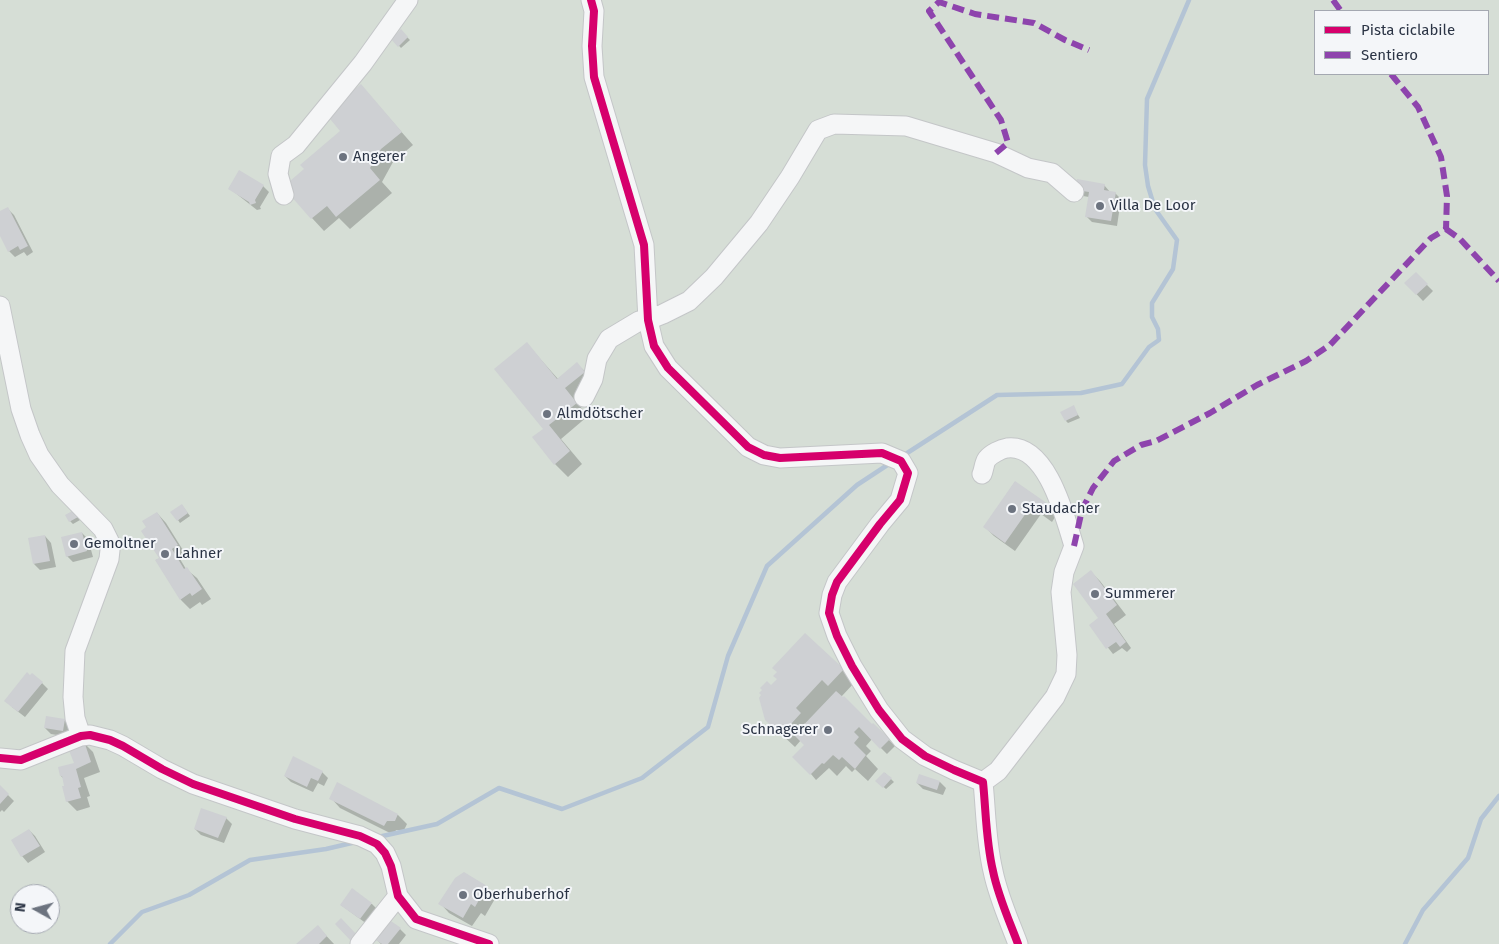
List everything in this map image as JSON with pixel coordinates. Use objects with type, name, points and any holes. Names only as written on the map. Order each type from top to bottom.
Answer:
[{"type":"street","points":[[284,195],[278,174],[281,156],[296,145],[363,63],[408,0]]},
{"type":"street","points":[[591,0],[594,11],[592,46],[594,77],[644,245],[648,320],[654,346],[668,368],[748,447],[764,455],[780,458],[882,454],[894,458],[908,473],[900,500],[837,582],[832,595],[829,613],[837,636],[852,666],[878,710],[902,739],[926,756],[983,782]]},
{"type":"street","points":[[584,397],[594,379],[597,359],[609,339],[639,321],[648,320],[663,314],[689,301],[714,276],[758,223],[790,177],[818,130],[834,124],[906,126],[996,153],[1028,168],[1052,173],[1074,192]]},
{"type":"street","points":[[0,306],[21,409],[39,455],[60,485],[103,529],[109,541],[109,559],[75,651],[73,697],[75,718],[81,736]]},
{"type":"street","points":[[982,474],[987,459],[1002,449],[1016,447],[1033,456],[1050,478],[1074,546],[1064,572],[1061,592],[1067,655],[1066,674],[1055,697],[998,771],[983,782]]},
{"type":"street","points":[[0,758],[21,760],[81,736],[90,735],[110,740],[193,784],[232,798],[369,840],[385,853],[392,866],[398,896],[416,919],[489,944]]},
{"type":"street","points":[[983,782],[988,842],[993,872],[1000,897],[1018,944]]},
{"type":"street","points":[[360,944],[398,896]]},
{"type":"shaded area","points":[[0,0],[1499,0],[1499,944],[0,944]]},
{"type":"building","points":[[401,29],[408,37],[398,47],[391,39]]},
{"type":"building","name":"Angerer","points":[[361,84],[402,132],[381,149],[370,168],[380,180],[336,217],[327,206],[311,219],[283,187],[304,169],[300,165],[340,131],[326,114]]},
{"type":"building","points":[[239,170],[264,185],[255,200],[256,203],[250,205],[249,202],[228,189]]},
{"type":"building","name":"Villa De Loor","points":[[1077,179],[1105,184],[1104,190],[1116,192],[1111,221],[1085,217],[1089,192],[1076,190]]},
{"type":"building","points":[[8,207],[28,246],[20,250],[18,246],[8,252],[0,236],[0,211]]},
{"type":"building","points":[[1416,272],[1428,284],[1416,295],[1404,283]]},
{"type":"building","name":"Almdötscher","points":[[527,342],[557,379],[577,362],[585,372],[565,388],[577,403],[549,425],[570,451],[554,465],[532,437],[543,429],[494,369]]},
{"type":"building","points":[[1074,405],[1078,415],[1065,421],[1060,412]]},
{"type":"building","name":"Staudacher","points":[[1015,481],[1048,504],[1042,513],[1031,506],[1005,543],[983,527]]},
{"type":"building","points":[[182,504],[188,513],[177,521],[170,512]]},
{"type":"building","points":[[74,510],[78,517],[69,522],[65,515]]},
{"type":"building","name":"Lahner","points":[[157,512],[178,545],[172,549],[184,569],[187,567],[202,589],[192,596],[190,593],[180,600],[155,560],[159,558],[141,531],[146,527],[142,521]]},
{"type":"building","name":"Gemoltner","points":[[82,532],[87,551],[66,557],[61,537]]},
{"type":"building","points":[[45,535],[50,561],[33,564],[28,538]]},
{"type":"building","name":"Summerer","points":[[1091,570],[1117,605],[1106,614],[1126,642],[1120,647],[1116,642],[1106,649],[1089,625],[1098,618],[1073,584]]},
{"type":"building","points":[[805,633],[844,669],[828,686],[822,680],[796,708],[801,713],[781,735],[765,720],[759,698],[761,695],[759,693],[762,690],[760,688],[767,681],[771,685],[777,679],[773,676],[777,672],[772,668]]},
{"type":"building","points":[[27,672],[30,675],[32,673],[43,682],[18,712],[4,701]]},
{"type":"building","name":"Schnagerer","points":[[836,691],[844,696],[890,739],[880,749],[859,727],[854,732],[859,737],[854,743],[866,755],[855,769],[842,757],[839,760],[833,755],[810,775],[792,757],[804,745],[794,735]]},
{"type":"building","points":[[46,716],[65,719],[63,731],[44,728]]},
{"type":"building","points":[[84,741],[91,762],[76,769],[81,787],[78,788],[81,798],[66,802],[62,786],[64,786],[62,776],[60,776],[58,767],[74,763],[68,748]]},
{"type":"building","points":[[293,756],[323,771],[318,781],[311,778],[307,787],[284,776]]},
{"type":"building","points":[[884,772],[892,778],[883,788],[875,781]]},
{"type":"building","points":[[919,774],[940,781],[937,790],[916,783]]},
{"type":"building","points":[[337,782],[398,814],[395,821],[387,821],[384,826],[329,799]]},
{"type":"building","points":[[0,785],[9,794],[0,804]]},
{"type":"building","points":[[201,808],[227,817],[218,838],[194,829]]},
{"type":"building","points":[[29,829],[40,846],[21,857],[11,840]]},
{"type":"building","name":"Oberhuberhof","points":[[464,872],[487,886],[475,907],[471,904],[463,918],[438,904],[455,878]]},
{"type":"building","points":[[352,888],[372,903],[360,919],[340,905]]},
{"type":"building","points":[[341,918],[357,935],[351,941],[335,924]]},
{"type":"building","points":[[388,919],[401,928],[388,944],[382,944],[374,939]]},
{"type":"building","points":[[318,925],[327,936],[319,944],[296,944]]},
{"type":"waterway","points":[[901,457],[997,395],[1081,393],[1122,384],[1149,347],[1159,340],[1158,329],[1152,317],[1152,303],[1173,269],[1177,240],[1155,209],[1148,186],[1145,165],[1147,99],[1189,0]]},
{"type":"waterway","points":[[378,837],[437,824],[499,788],[562,809],[642,778],[708,727],[728,656],[767,566],[857,485],[892,462]]},
{"type":"waterway","points":[[1405,944],[1423,910],[1468,858],[1481,819],[1499,796]]},
{"type":"waterway","points":[[110,944],[142,912],[189,895],[250,860],[326,849],[356,842]]},
{"type":"marked path","points":[[1333,0],[1340,10]]},
{"type":"marked path","points":[[996,153],[1008,143],[1001,120],[929,11],[939,2],[975,14],[1034,23],[1065,40],[1089,50]]},
{"type":"marked path","points":[[1392,75],[1418,107],[1441,157],[1447,196],[1446,229]]},
{"type":"marked path","points":[[1446,229],[1460,239],[1499,281]]},
{"type":"marked path","points":[[1074,546],[1082,510],[1093,488],[1114,461],[1141,445],[1156,441],[1210,413],[1257,385],[1306,361],[1330,345],[1431,238],[1446,229]]},
{"type":"cycle path","points":[[591,0],[594,11],[592,46],[594,77],[644,245],[648,320],[654,346],[668,368],[748,447],[764,455],[780,458],[882,453],[901,461],[908,473],[900,500],[837,582],[832,595],[829,613],[837,636],[852,666],[879,710],[902,739],[925,756],[983,782],[993,871],[1001,899],[1018,944]]},
{"type":"cycle path","points":[[0,758],[21,760],[81,736],[90,735],[110,740],[193,784],[295,819],[360,836],[377,844],[385,853],[391,866],[398,896],[416,919],[489,944]]},
{"type":"place","name":"Angerer","points":[[343,157]]},
{"type":"place","name":"Villa De Loor","points":[[1100,206]]},
{"type":"place","name":"Almdötscher","points":[[547,414]]},
{"type":"place","name":"Staudacher","points":[[1012,509]]},
{"type":"place","name":"Gemoltner","points":[[74,544]]},
{"type":"place","name":"Lahner","points":[[165,554]]},
{"type":"place","name":"Summerer","points":[[1095,594]]},
{"type":"place","name":"Schnagerer","points":[[828,730]]},
{"type":"place","name":"Oberhuberhof","points":[[463,895]]}]
